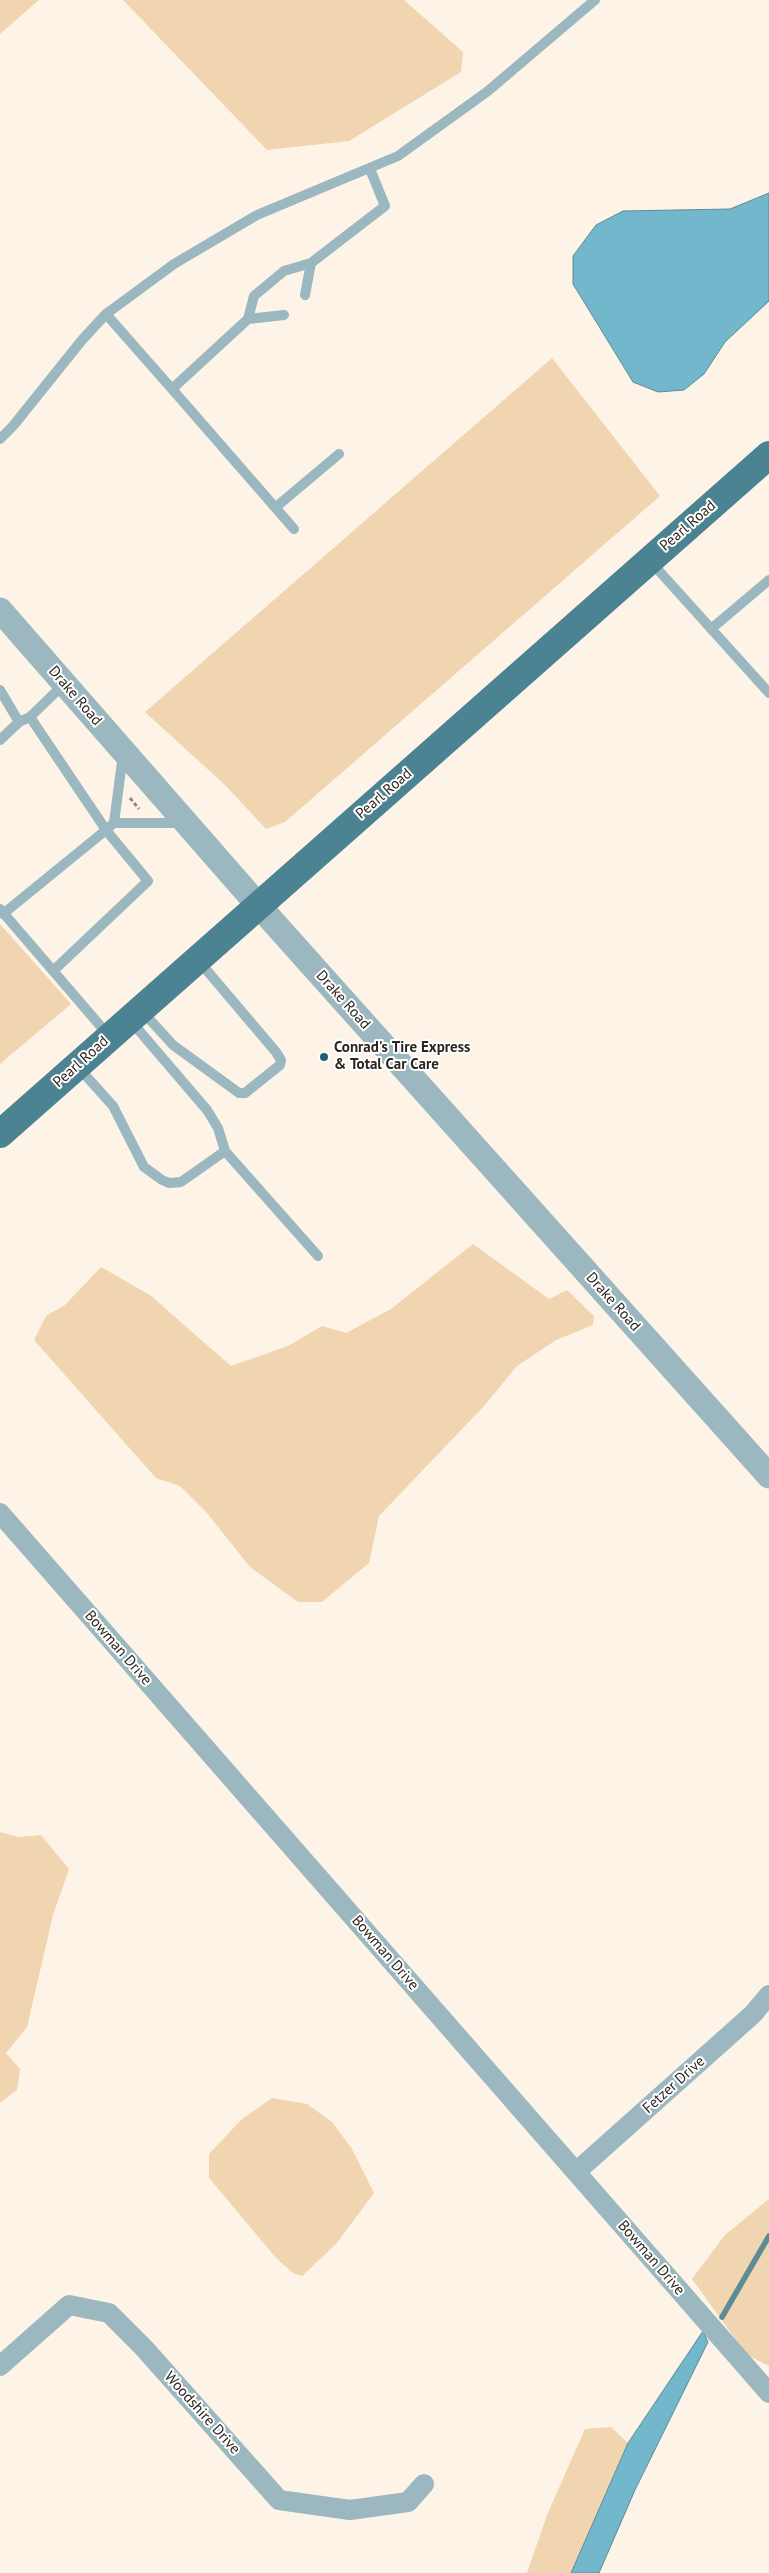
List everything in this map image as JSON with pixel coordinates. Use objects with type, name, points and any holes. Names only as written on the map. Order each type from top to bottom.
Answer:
[{"type":"main road","name":"Pearl Road","points":[[0,1134],[769,455]]},
{"type":"street","name":"Drake Road","points":[[0,610],[123,754],[769,1476]]},
{"type":"street","name":"Bowman Drive","points":[[0,1513],[769,2394]]},
{"type":"street","name":"Fetzer Drive","points":[[576,2172],[753,2014],[769,1995]]},
{"type":"street","name":"Woodshire Drive","points":[[0,2366],[69,2305],[110,2312],[279,2500],[350,2510],[408,2502],[424,2484]]},
{"type":"lane","points":[[0,439],[13,426],[82,340],[106,314],[174,264],[257,215],[398,156],[488,91],[595,0]]},
{"type":"lane","points":[[172,388],[248,319],[254,296],[284,271],[311,263],[386,206],[370,169]]},
{"type":"lane","points":[[305,295],[311,263]]},
{"type":"lane","points":[[106,314],[294,529]]},
{"type":"lane","points":[[248,319],[284,315]]},
{"type":"lane","points":[[276,507],[338,454]]},
{"type":"lane","points":[[649,560],[769,693]]},
{"type":"lane","points":[[711,629],[769,580]]},
{"type":"lane","points":[[0,740],[19,722],[30,717],[64,683]]},
{"type":"lane","points":[[0,690],[19,722]]},
{"type":"lane","points":[[30,717],[148,881],[53,971]]},
{"type":"lane","points":[[110,826],[123,754]]},
{"type":"lane","points":[[109,1037],[2,912],[110,826],[185,823]]},
{"type":"lane","points":[[135,1014],[173,1045],[239,1093],[245,1093],[280,1065],[281,1060],[276,1052],[198,959]]},
{"type":"lane","points":[[135,1014],[207,1110],[218,1128],[225,1151],[318,1256]]},
{"type":"lane","points":[[77,1066],[113,1106],[144,1167],[162,1180],[169,1183],[181,1182],[225,1151]]},
{"type":"path","points":[[129,796],[140,809]]},
{"type":"shaded area","points":[[0,0],[39,0],[0,34]]},
{"type":"shaded area","points":[[123,0],[404,0],[463,52],[461,72],[349,141],[267,150]]},
{"type":"shaded area","points":[[552,358],[660,496],[285,822],[266,829],[225,785],[145,712]]},
{"type":"shaded area","points":[[0,924],[71,1004],[0,1064]]},
{"type":"shaded area","points":[[473,1244],[549,1299],[567,1290],[594,1316],[593,1325],[556,1340],[517,1366],[484,1406],[379,1516],[369,1563],[322,1602],[298,1602],[250,1567],[207,1513],[180,1486],[156,1478],[34,1340],[46,1316],[65,1305],[101,1267],[150,1295],[231,1366],[288,1346],[322,1326],[346,1333],[391,1309]]},
{"type":"shaded area","points":[[0,1832],[18,1837],[41,1835],[69,1869],[53,1915],[27,2027],[6,2053],[20,2069],[17,2090],[0,2103]]},
{"type":"shaded area","points":[[272,2098],[307,2104],[332,2122],[352,2149],[374,2193],[336,2244],[302,2276],[293,2273],[277,2259],[209,2178],[209,2154],[241,2120]]},
{"type":"shaded area","points":[[769,2199],[769,2366],[747,2355],[692,2279],[725,2235]]},
{"type":"shaded area","points":[[611,2427],[628,2443],[571,2573],[527,2573],[547,2515],[585,2429]]},
{"type":"water","points":[[769,193],[769,301],[725,342],[704,374],[684,390],[658,392],[633,382],[573,284],[573,256],[596,225],[623,211],[730,209]]},
{"type":"water","points":[[703,2331],[708,2342],[635,2490],[599,2573],[571,2573],[628,2443]]},
{"type":"waterway","points":[[722,2317],[769,2236]]},
{"type":"place","name":"Conrad's Tire Express & Total Car Care","points":[[324,1057]]}]
